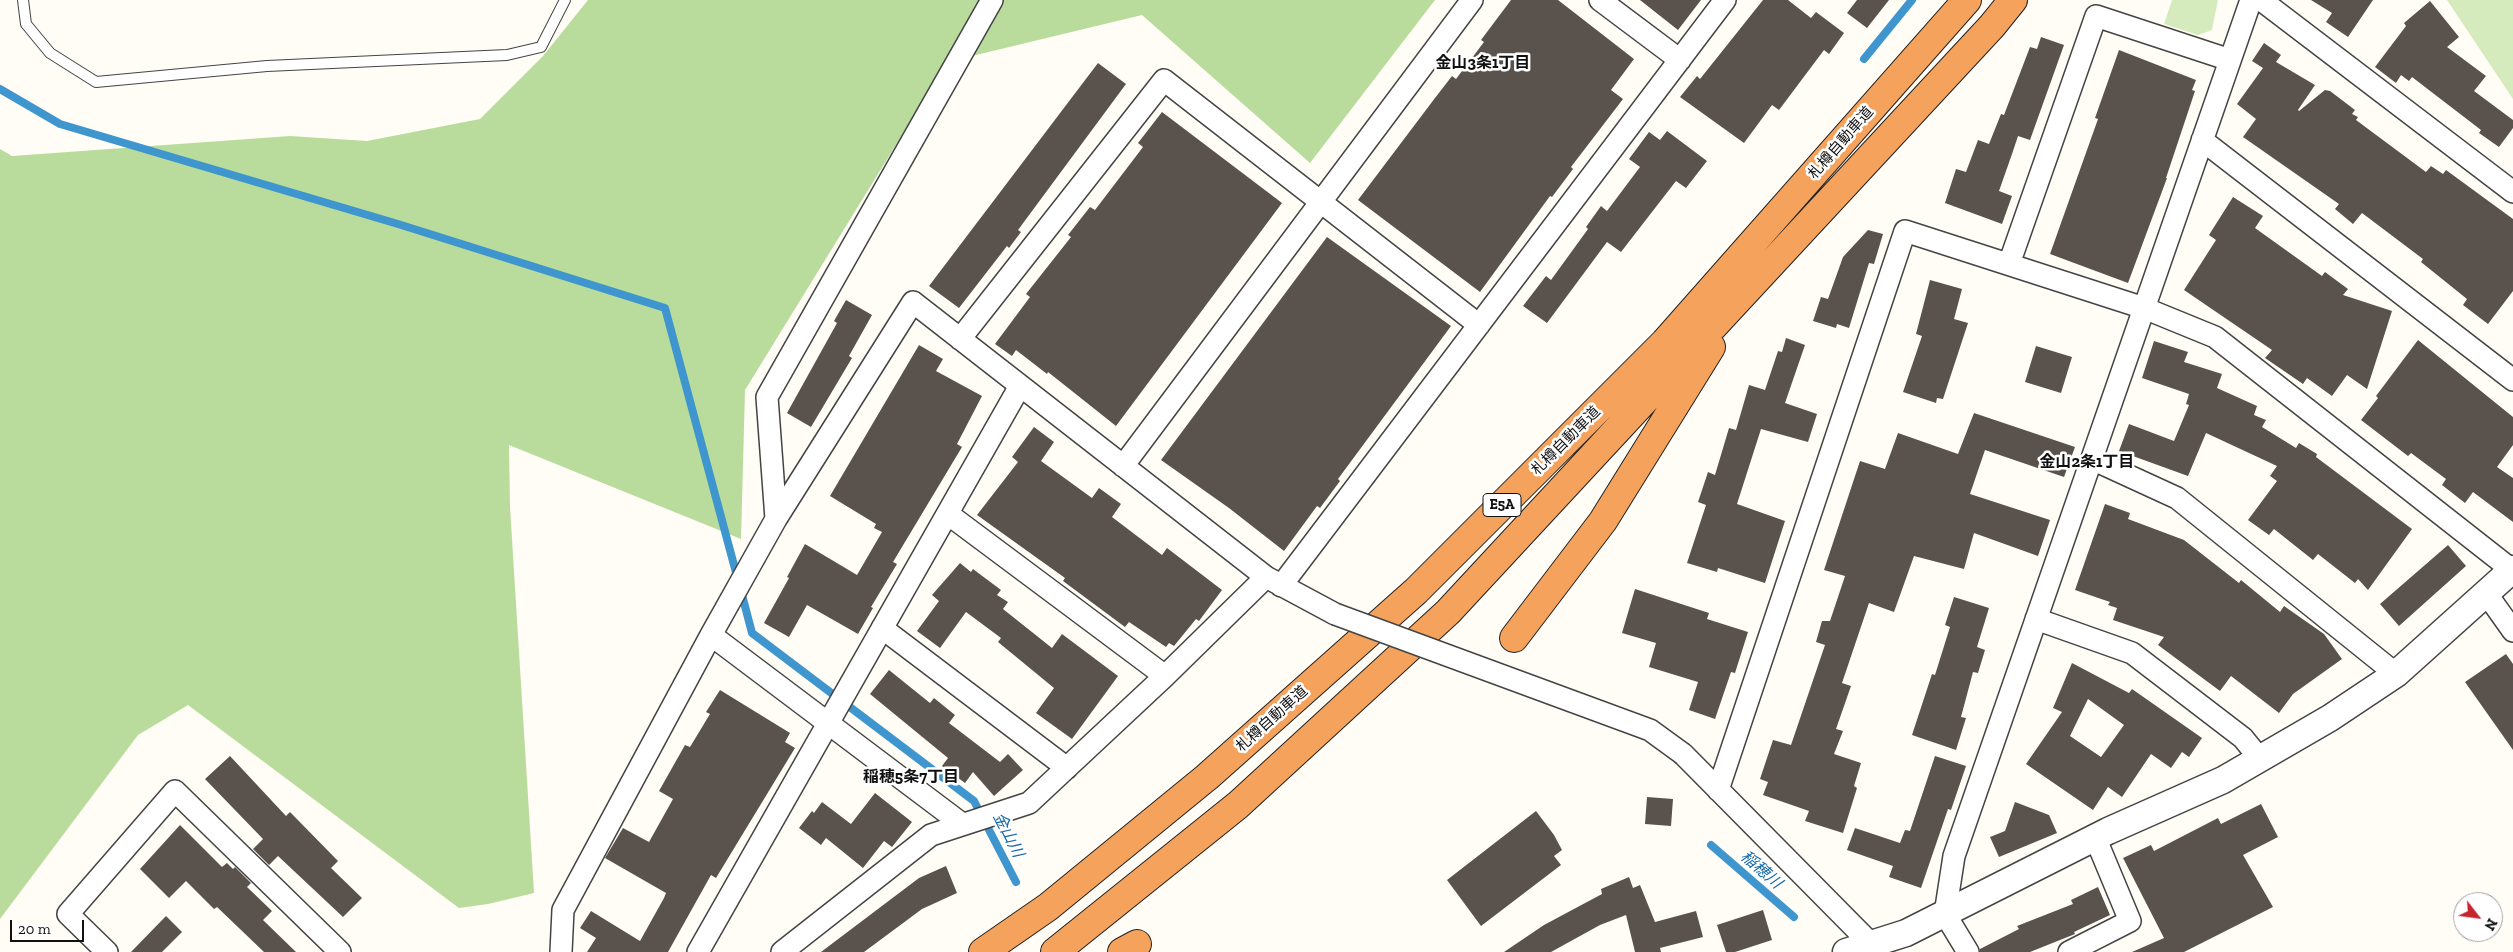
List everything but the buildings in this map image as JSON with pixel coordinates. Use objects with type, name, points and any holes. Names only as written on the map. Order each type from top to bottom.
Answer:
[{"type":"highway","name":"札樽自動車道","points":[[983,952],[1048,907],[1207,777],[1416,591],[1665,342],[1968,0]]},
{"type":"highway","name":"札樽自動車道","points":[[1054,952],[1238,805],[1448,612],[1986,33],[2014,0]]},
{"type":"highway","points":[[1514,638],[1603,520],[1745,293]]},
{"type":"street","points":[[776,519],[767,397],[992,0]]},
{"type":"street","points":[[1123,466],[1472,0]]},
{"type":"street","points":[[1600,0],[1680,60]]},
{"type":"street","points":[[782,952],[931,835],[1029,803],[1165,676],[1274,581],[1479,325],[1725,0]]},
{"type":"street","points":[[1968,952],[1945,914],[1954,856],[2251,0]]},
{"type":"street","points":[[2261,0],[2513,192]]},
{"type":"street","points":[[2009,264],[2096,16],[2230,60]]},
{"type":"street","points":[[960,339],[1164,80],[1479,325]]},
{"type":"street","points":[[2202,140],[2513,380]]},
{"type":"street","points":[[1718,790],[1905,231],[2144,308],[2215,337],[2512,570],[2396,674],[2330,718],[2260,759],[2223,780],[2095,837],[1906,933],[1846,952]]},
{"type":"street","points":[[561,952],[563,910],[725,609],[776,519],[912,302],[1274,581],[1335,614],[1650,730],[1682,754],[1871,944]]},
{"type":"street","points":[[698,952],[1020,386]]},
{"type":"street","points":[[2092,459],[2177,498],[2396,674]]},
{"type":"street","points":[[948,514],[1165,676]]},
{"type":"street","points":[[2486,593],[2513,631]]},
{"type":"street","points":[[2036,619],[2132,653],[2242,738],[2260,759]]},
{"type":"street","points":[[882,628],[1067,768]]},
{"type":"street","points":[[711,635],[831,720],[965,823]]},
{"type":"street","points":[[108,952],[68,914],[175,791],[340,952]]},
{"type":"street","points":[[2069,952],[2130,922],[2095,837]]},
{"type":"lane","points":[[23,0],[26,24],[50,53],[96,82],[267,66],[508,55],[541,47],[565,0]]},
{"type":"green space","points":[[588,0],[1435,0],[1310,163],[1142,15],[947,62],[745,390],[741,539],[509,445],[510,507],[534,893],[488,904],[459,908],[188,705],[138,735],[0,919],[0,149],[12,156],[290,136],[367,141],[480,119],[543,56]]},
{"type":"green space","points":[[2172,0],[2218,0],[2212,30],[2198,35],[2164,24]]},
{"type":"green space","points":[[2447,0],[2513,0],[2513,99]]},
{"type":"waterway","name":"稲穂川","points":[[1864,59],[1912,0]]},
{"type":"waterway","points":[[0,89],[60,124],[398,224],[665,308],[738,580]]},
{"type":"waterway","name":"金山川","points":[[741,591],[752,633],[974,801],[1016,882]]},
{"type":"waterway","name":"稲穂川","points":[[1711,845],[1794,917]]},
{"type":"district","name":"金山3条1丁目","points":[[1483,63]]},
{"type":"district","name":"金山2条1丁目","points":[[2087,462]]},
{"type":"district","name":"稲穂5条7丁目","points":[[911,777]]}]
